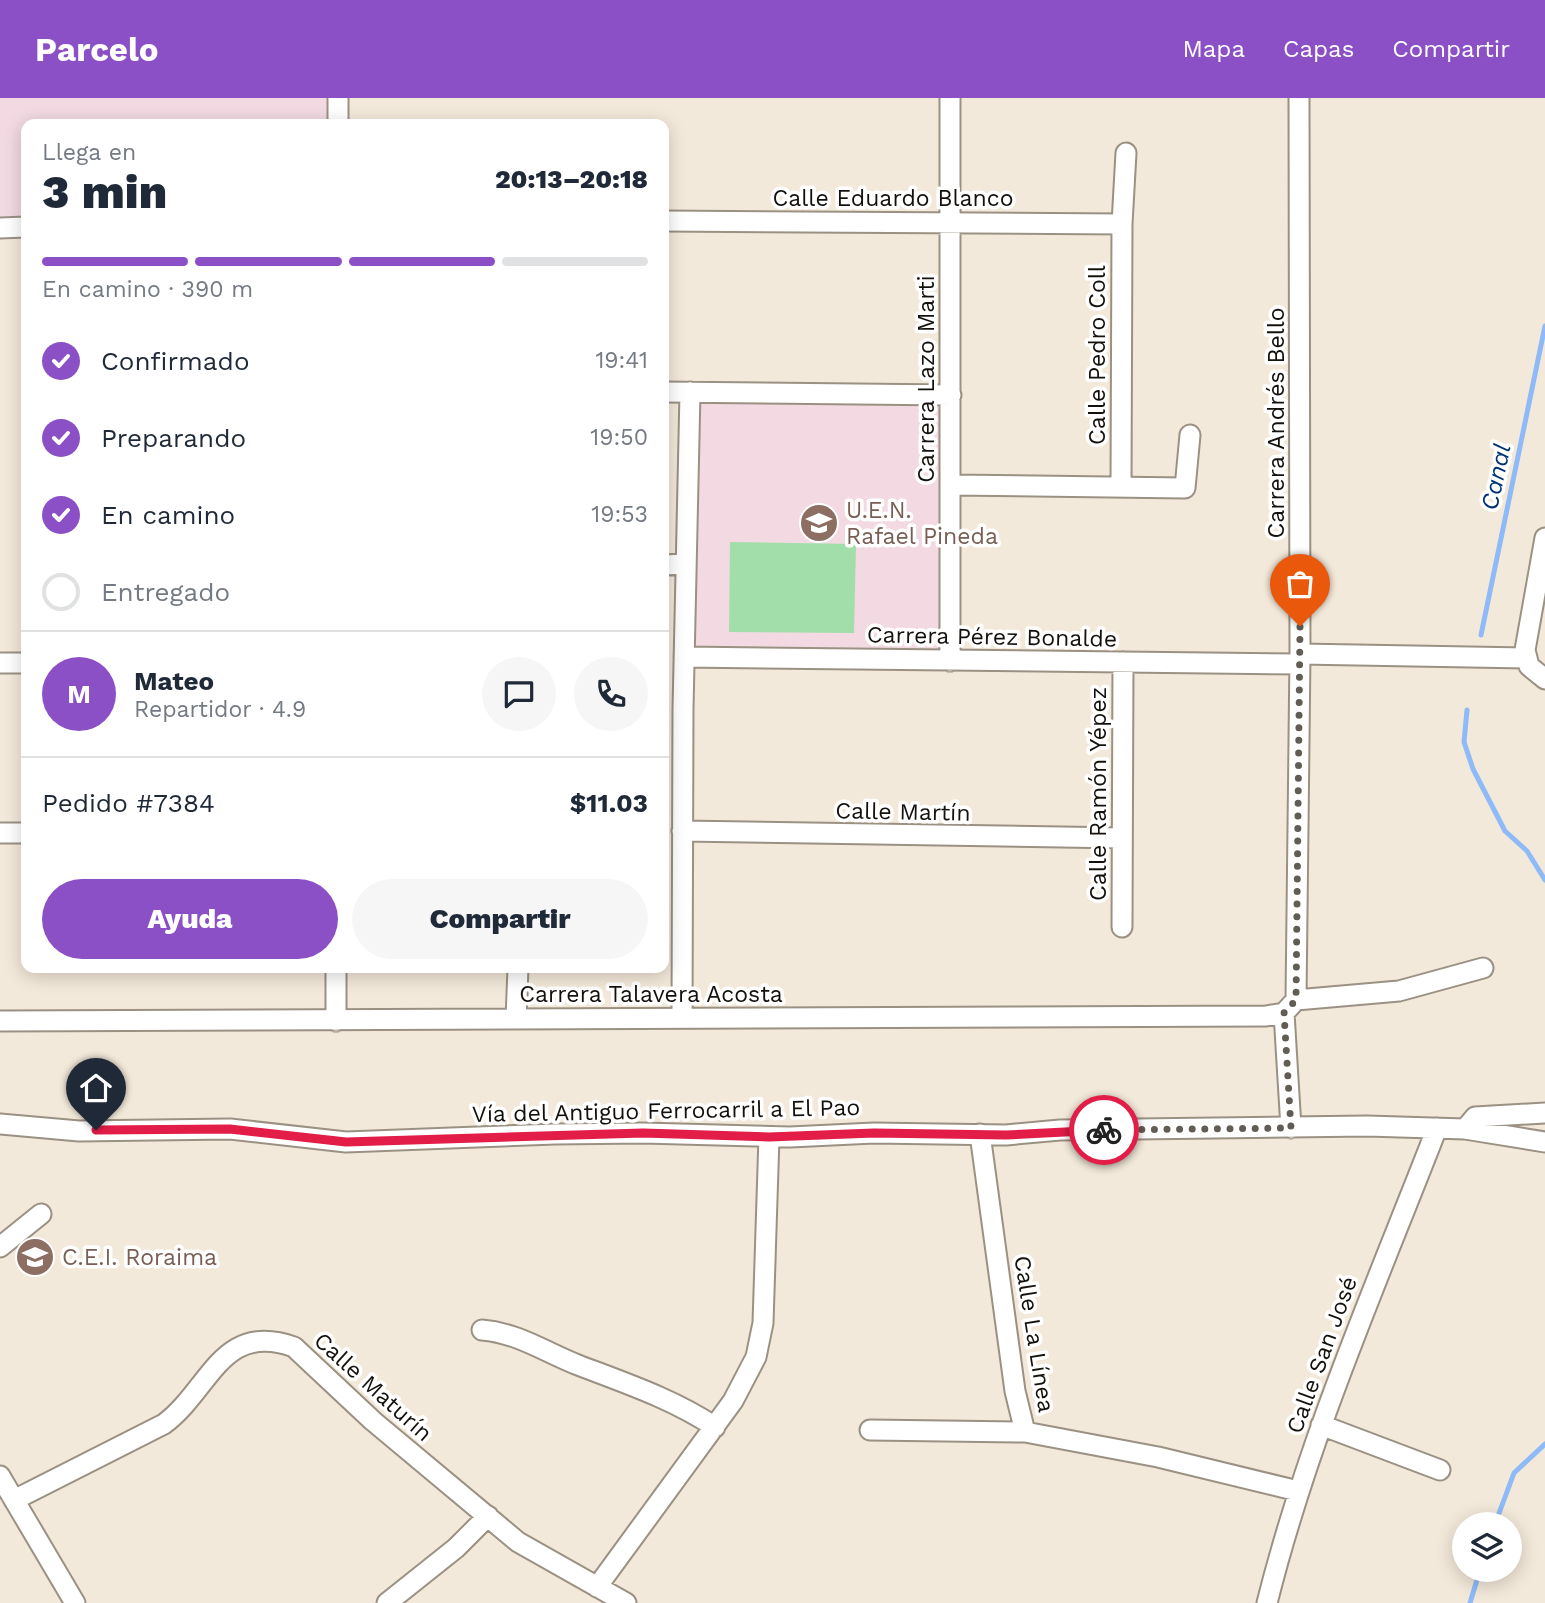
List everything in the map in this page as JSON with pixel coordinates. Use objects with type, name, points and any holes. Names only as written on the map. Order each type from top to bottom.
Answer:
[{"type":"street","points":[[338,98],[338,119]]},
{"type":"street","name":"Carrera Lazo Marti","points":[[950,98],[950,661]]},
{"type":"street","name":"Carrera Andrés Bello","points":[[1291,1128],[1290,1006],[1300,659],[1299,98]]},
{"type":"street","name":"Calle Pedro Coll","points":[[1121,486],[1122,224],[1126,153]]},
{"type":"street","name":"Calle Eduardo Blanco","points":[[669,221],[1122,224]]},
{"type":"street","points":[[0,228],[21,228]]},
{"type":"street","points":[[669,392],[951,395]]},
{"type":"street","points":[[682,1018],[684,657],[690,392]]},
{"type":"street","points":[[951,485],[1185,488],[1190,435]]},
{"type":"street","points":[[1545,537],[1542,567],[1525,640],[1526,658],[1534,672],[1545,679]]},
{"type":"street","points":[[669,565],[686,564]]},
{"type":"street","name":"Carrera Pérez Bonalde","points":[[684,657],[1124,662],[1526,658]]},
{"type":"street","name":"Calle Ramón Yépez","points":[[1122,927],[1124,662]]},
{"type":"street","points":[[0,663],[21,663]]},
{"type":"street","name":"Calle Martín","points":[[682,831],[1122,838]]},
{"type":"street","points":[[0,833],[21,833]]},
{"type":"street","name":"Carrera Talavera Acosta","points":[[0,1021],[1000,1019],[1290,1006],[1399,991],[1483,968]]},
{"type":"street","points":[[336,973],[336,1021]]},
{"type":"street","points":[[516,1019],[518,973]]},
{"type":"street","points":[[1465,1129],[1475,1118],[1545,1114]]},
{"type":"street","name":"Vía del Antiguo Ferrocarril a El Pao","points":[[0,1124],[68,1130],[230,1129],[346,1142],[643,1133],[769,1137],[874,1133],[1437,1128],[1465,1129],[1545,1142]]},
{"type":"street","name":"Calle San José","points":[[1267,1603],[1285,1530],[1321,1425],[1437,1128]]},
{"type":"street","name":"Calle La Línea","points":[[980,1134],[1015,1391],[1025,1432],[1158,1457],[1298,1491]]},
{"type":"street","points":[[597,1587],[715,1427],[749,1374],[760,1342],[769,1137]]},
{"type":"street","points":[[0,1247],[41,1214]]},
{"type":"street","points":[[482,1330],[519,1337],[575,1364],[676,1403],[715,1427]]},
{"type":"street","name":"Calle Maturín","points":[[14,1500],[164,1424],[183,1410],[221,1357],[248,1344],[268,1342],[294,1348],[446,1484],[538,1555],[626,1603]]},
{"type":"street","points":[[1321,1425],[1440,1470]]},
{"type":"street","points":[[870,1430],[1025,1432]]},
{"type":"street","points":[[0,1476],[75,1603]]},
{"type":"street","points":[[387,1603],[456,1548],[488,1516]]},
{"type":"shaded area","points":[[0,98],[338,98],[338,119],[21,119],[21,227],[0,228]]},
{"type":"shaded area","name":"U.E.N. Rafael Pineda","points":[[690,392],[951,395],[950,661],[684,657]]},
{"type":"green space","points":[[730,542],[856,544],[854,633],[729,632]]},
{"type":"waterway","name":"Canal","points":[[1481,635],[1545,326]]},
{"type":"waterway","points":[[1467,710],[1464,742],[1473,769],[1505,831],[1527,851],[1545,880]]},
{"type":"waterway","points":[[1499,1512],[1514,1473],[1545,1444]]},
{"type":"waterway","points":[[1470,1603],[1476,1582]]},
{"type":"way so far","points":[[1104,1130],[1291,1128],[1284,1013],[1296,1000],[1300,626]]},
{"type":"place","name":"U.E.N. Rafael Pineda","points":[[819,523]]},
{"type":"place","name":"C.E.I. Roraima","points":[[35,1257]]},
{"type":"route","points":[[96,1130],[230,1129],[346,1142],[555,1134],[643,1133],[769,1137],[874,1133],[1006,1135],[1060,1130],[1104,1130]]}]
